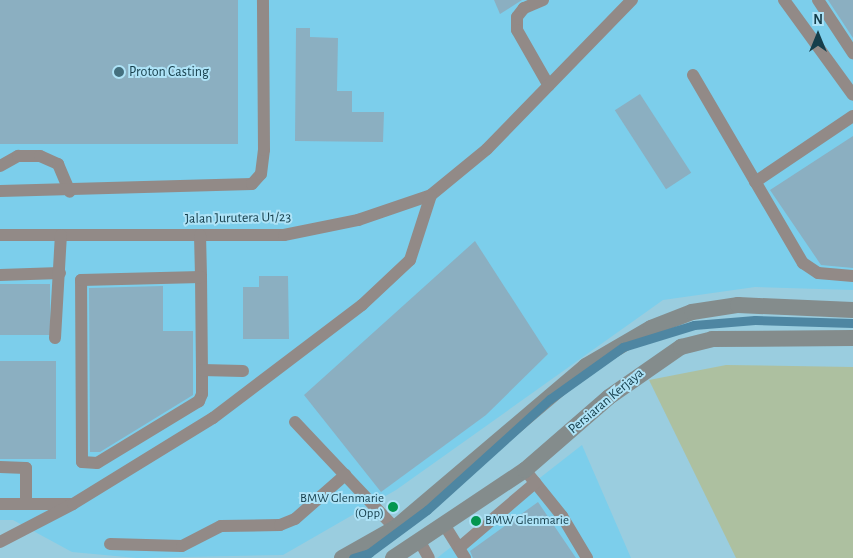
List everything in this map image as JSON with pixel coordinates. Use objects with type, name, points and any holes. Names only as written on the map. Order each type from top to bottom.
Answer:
[{"type":"main road","points":[[342,558],[395,528],[586,366],[651,328],[692,312],[738,305],[853,310]]},
{"type":"main road","name":"Persiaran Kerjaya","points":[[393,558],[530,476],[608,397],[681,347],[712,339],[853,338]]},
{"type":"street","points":[[0,192],[70,192],[252,184],[261,174],[264,150],[263,0]]},
{"type":"street","points":[[543,0],[524,8],[517,17],[517,30],[549,86]]},
{"type":"street","name":"Jalan Jurutera U1/23","points":[[0,234],[284,235],[358,220],[431,195],[488,149],[632,0]]},
{"type":"street","points":[[784,0],[853,95]]},
{"type":"street","points":[[818,0],[853,53]]},
{"type":"street","points":[[693,75],[811,270],[853,276]]},
{"type":"street","points":[[756,182],[853,116]]},
{"type":"street","points":[[0,166],[18,156],[40,156],[58,164],[70,192]]},
{"type":"street","points":[[0,542],[73,504],[245,396],[362,305],[410,260],[431,195]]},
{"type":"street","points":[[55,338],[62,235]]},
{"type":"street","points":[[200,235],[201,277],[202,370],[199,402],[97,463],[80,460],[80,280],[201,277]]},
{"type":"street","points":[[0,275],[60,273]]},
{"type":"street","points":[[202,370],[243,371]]},
{"type":"street","points":[[295,422],[395,528]]},
{"type":"street","points":[[0,467],[26,468],[26,504]]},
{"type":"street","points":[[110,544],[182,546],[221,526],[280,525],[295,519],[345,475]]},
{"type":"street","points":[[445,526],[463,552],[530,476],[587,558]]},
{"type":"street","points":[[0,504],[73,504]]},
{"type":"street","points":[[420,542],[429,558]]},
{"type":"shaded area","points":[[0,0],[853,0],[853,290],[755,287],[663,300],[396,490],[283,555],[137,558],[72,552],[13,520],[0,520]]},
{"type":"shaded area","points":[[582,445],[631,558],[437,558]]},
{"type":"green space","points":[[726,365],[853,367],[853,558],[736,558],[649,380]]},
{"type":"building","name":"Proton Casting","points":[[0,0],[238,0],[238,144],[0,144]]},
{"type":"building","points":[[494,0],[522,0],[500,14]]},
{"type":"building","points":[[828,0],[853,0],[853,38]]},
{"type":"building","points":[[296,28],[310,28],[310,37],[338,38],[337,91],[352,91],[352,112],[384,112],[383,142],[295,141]]},
{"type":"building","points":[[640,94],[691,173],[666,189],[615,110]]},
{"type":"building","points":[[853,136],[853,268],[821,265],[770,190]]},
{"type":"building","points":[[475,241],[548,354],[486,415],[381,492],[304,395]]},
{"type":"building","points":[[259,276],[288,276],[289,339],[243,339],[243,287],[259,287]]},
{"type":"building","points":[[0,284],[50,284],[50,335],[0,335]]},
{"type":"building","points":[[163,286],[163,331],[193,331],[193,395],[100,452],[90,452],[89,288]]},
{"type":"building","points":[[0,361],[56,361],[56,459],[0,459]]},
{"type":"building","points":[[538,502],[576,558],[473,558],[470,551]]},
{"type":"transit line","points":[[353,558],[369,553],[427,510],[550,399],[623,347],[694,325],[755,320],[853,323]]},
{"type":"place","name":"Proton Casting","points":[[119,72]]},
{"type":"place","name":"BMW Glenmarie (Opp)","points":[[393,507]]},
{"type":"place","name":"BMW Glenmarie","points":[[476,521]]}]
